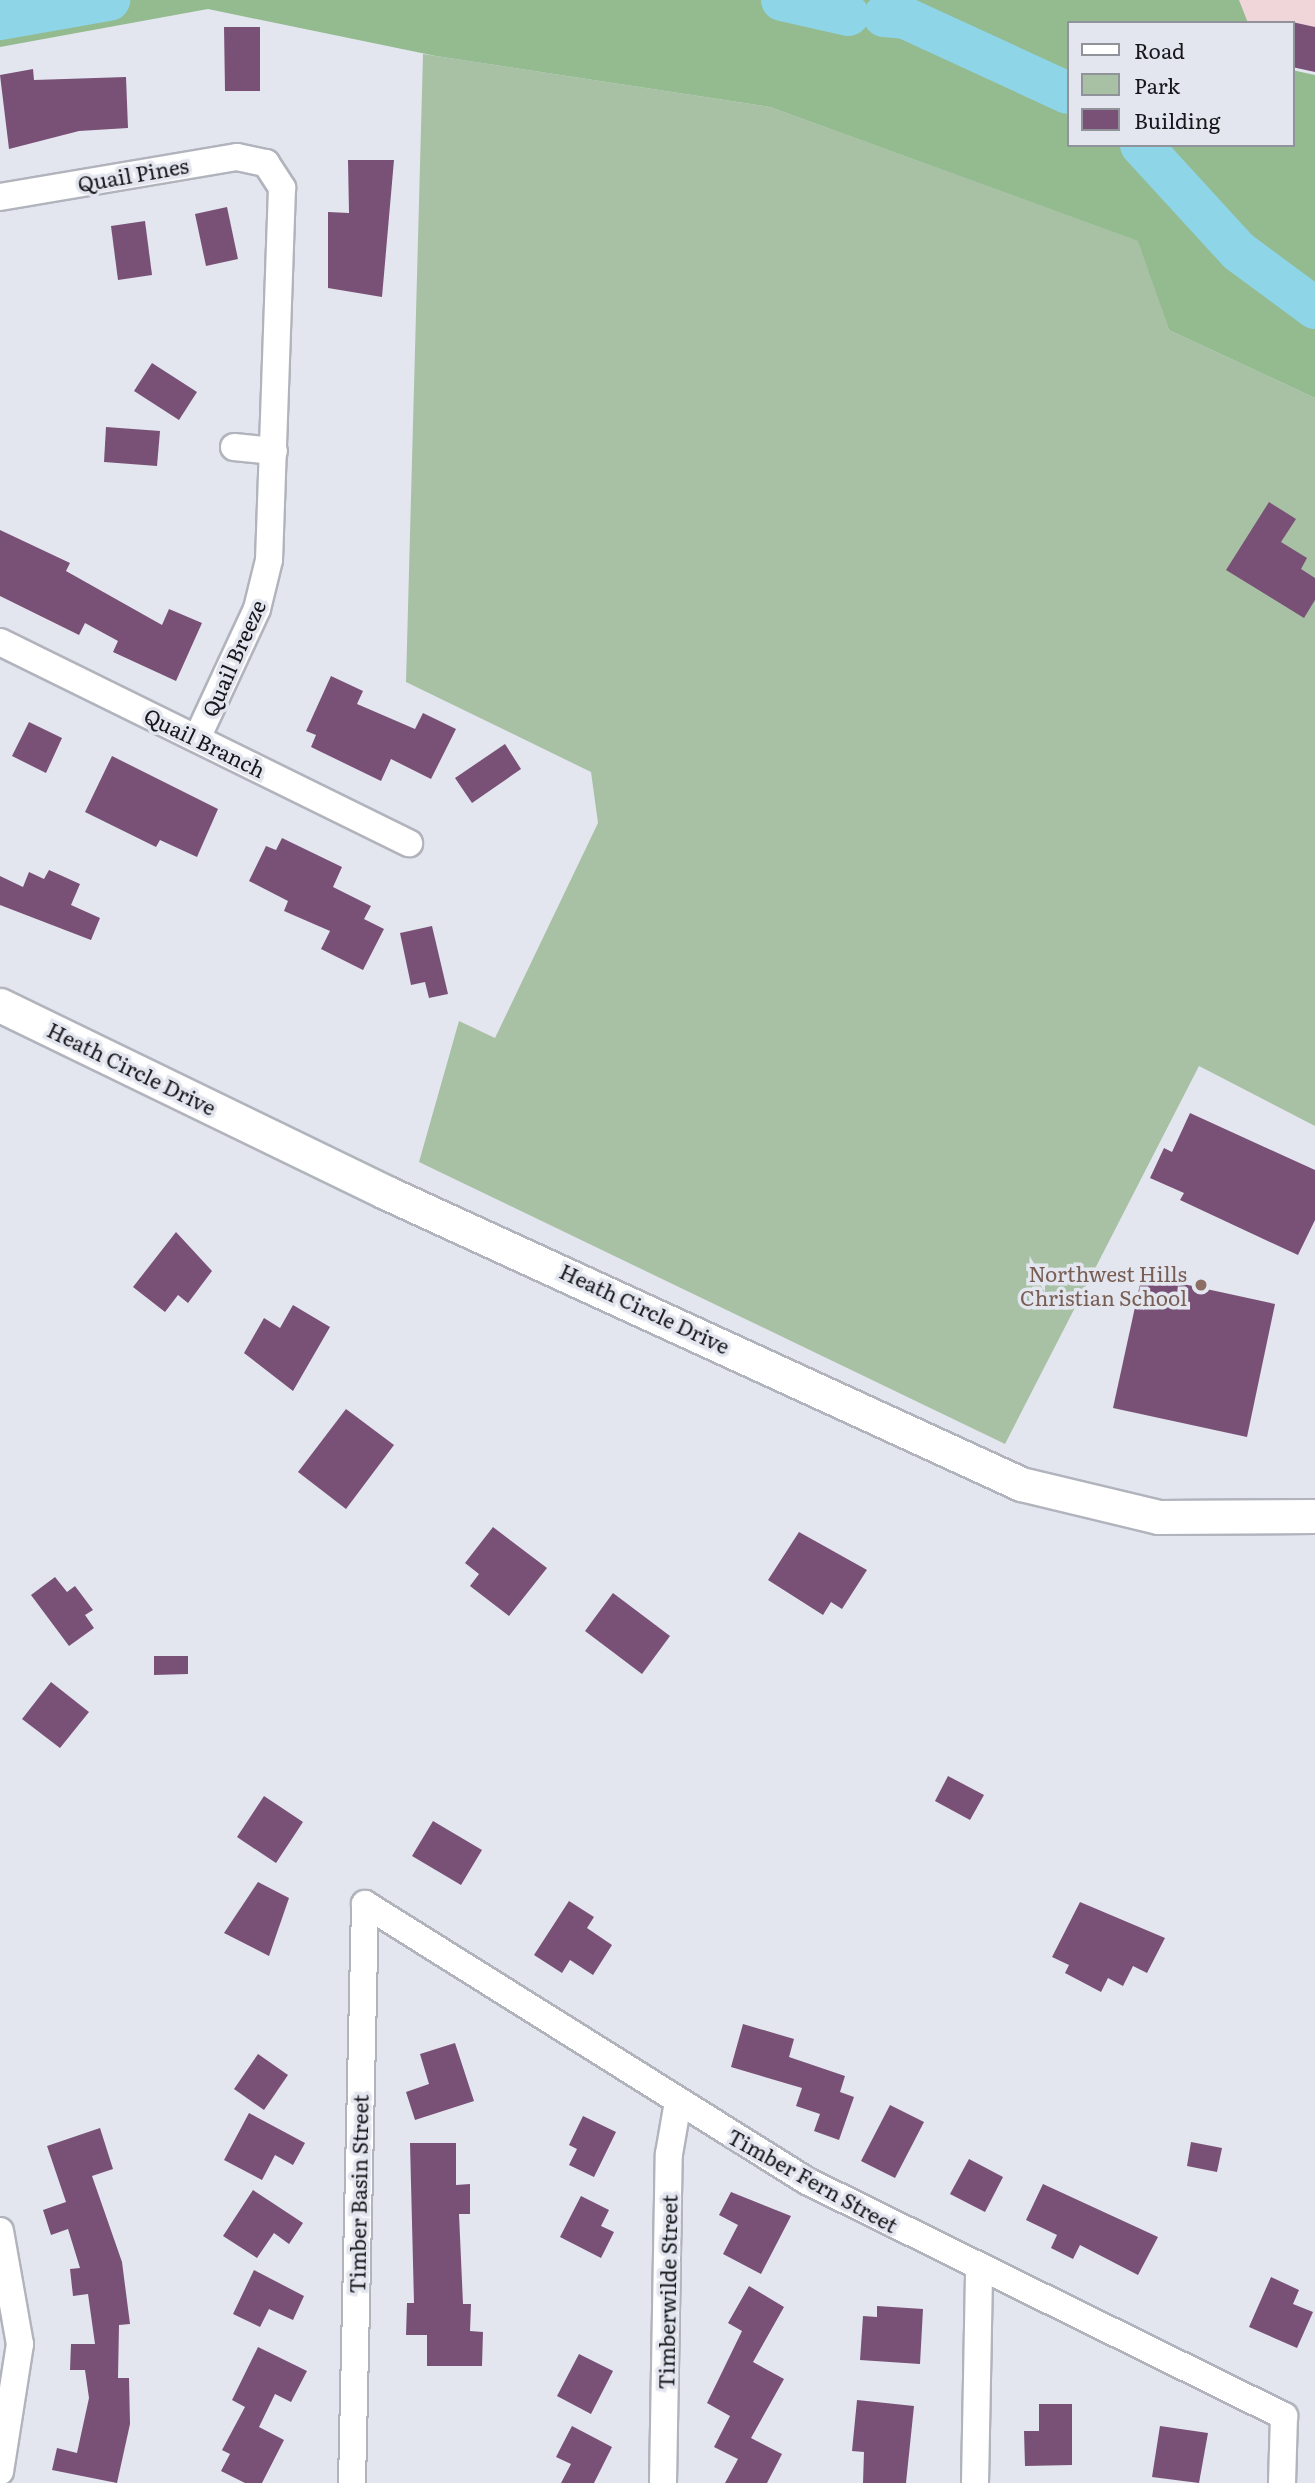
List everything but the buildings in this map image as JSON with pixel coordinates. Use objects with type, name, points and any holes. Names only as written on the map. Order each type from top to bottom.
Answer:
[{"type":"street","name":"Quail Pines","points":[[0,197],[237,157],[266,163]]},
{"type":"street","name":"Quail Breeze","points":[[197,738],[265,585],[274,451],[282,200],[266,163]]},
{"type":"street","points":[[234,447],[274,451]]},
{"type":"street","name":"Quail Branch","points":[[0,642],[409,843]]},
{"type":"street","name":"Heath Circle Drive","points":[[0,1005],[385,1192],[1021,1483],[1158,1517],[1315,1516]]},
{"type":"street","name":"Timber Fern Street","points":[[365,1904],[807,2181],[1284,2416],[1282,2483]]},
{"type":"street","name":"Timber Basin Street","points":[[352,2483],[365,1904]]},
{"type":"street","name":"Timberwilde Street","points":[[663,2483],[669,2154],[678,2102]]},
{"type":"street","points":[[0,2231],[20,2344],[0,2471]]},
{"type":"street","points":[[975,2483],[979,2268]]},
{"type":"shaded area","points":[[1096,0],[1315,0],[1315,64],[1294,27],[1294,21],[1167,21]]},
{"type":"green space","points":[[0,0],[1239,0],[1247,21],[1066,21],[1066,147],[1294,147],[1294,70],[1315,75],[1315,398],[1169,330],[1138,241],[770,107],[436,56],[208,9],[0,47]]},
{"type":"green space","points":[[423,54],[770,107],[1139,241],[1169,330],[1315,398],[1315,1126],[1199,1066],[1005,1444],[419,1162],[459,1021],[495,1038],[598,823],[591,772],[406,682]]},
{"type":"waterway","points":[[0,19],[109,0]]},
{"type":"waterway","points":[[782,0],[848,15]]},
{"type":"waterway","points":[[884,16],[905,18],[1066,92]]},
{"type":"waterway","points":[[1143,147],[1238,251],[1315,308]]},
{"type":"place","name":"Northwest Hills Christian School","points":[[1201,1285]]}]
